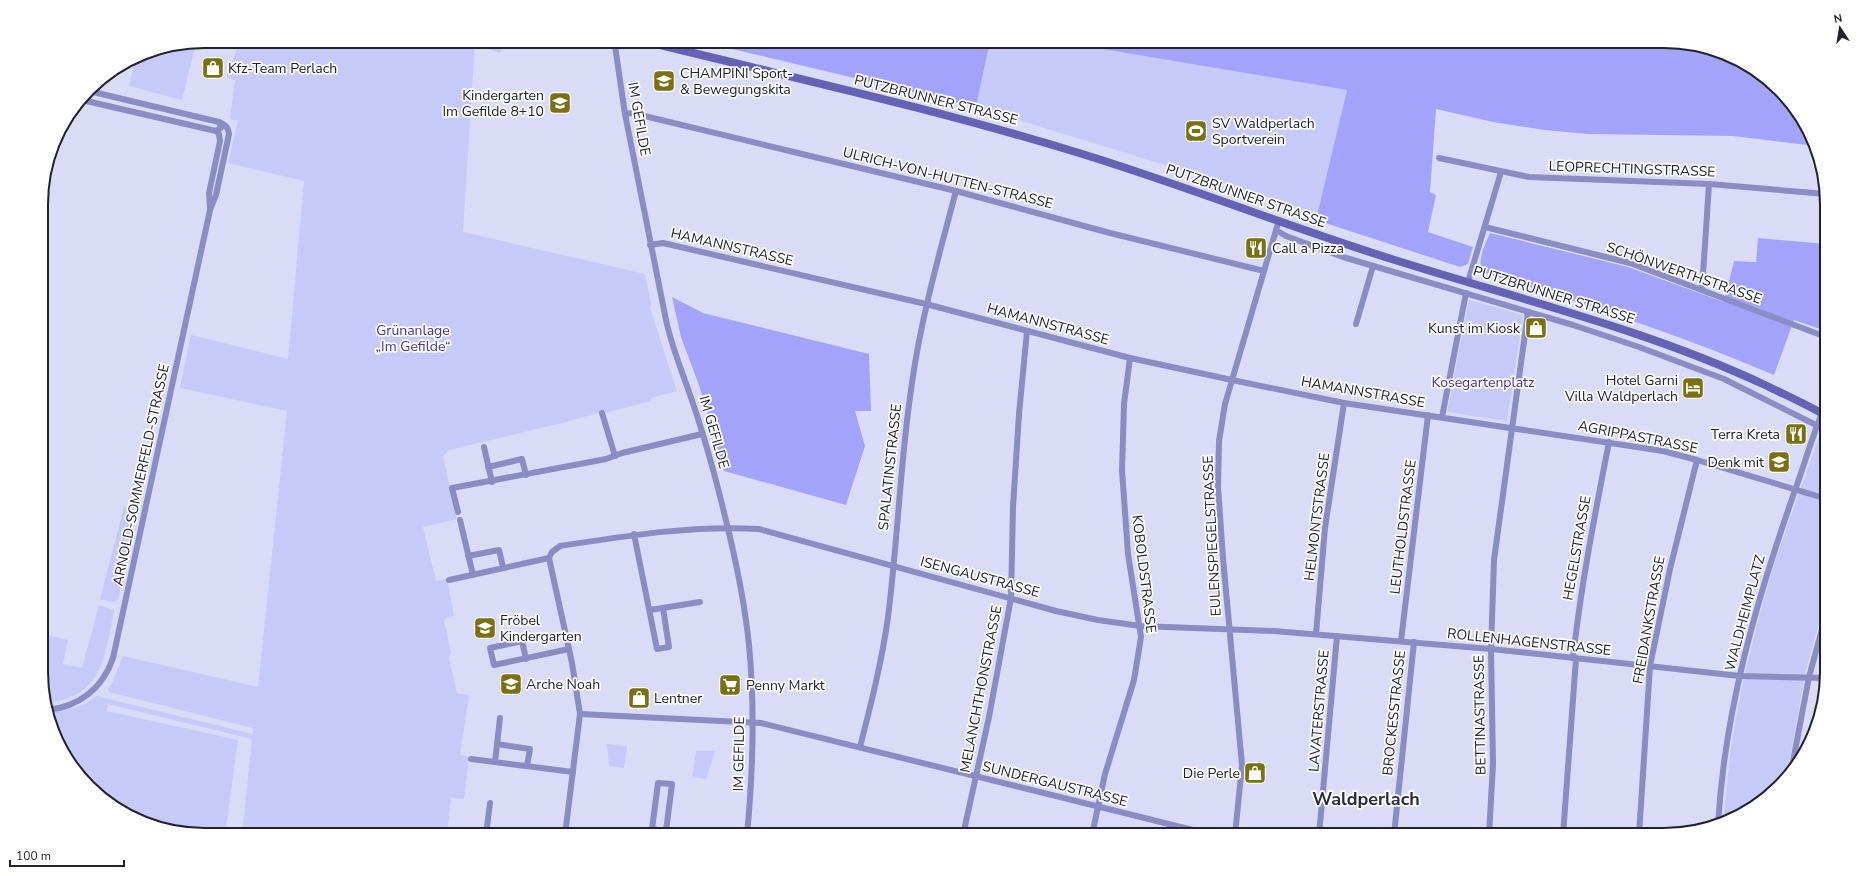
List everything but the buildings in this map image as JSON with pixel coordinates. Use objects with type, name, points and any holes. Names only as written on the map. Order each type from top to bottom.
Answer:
[{"type":"main road","name":"PUTZBRUNNER STRASSE","points":[[673,48],[974,121],[1088,156],[1375,254],[1581,316],[1679,349],[1741,374],[1820,412]]},
{"type":"street","name":"IM GEFILDE","points":[[615,48],[625,114],[650,245],[670,337],[702,434],[728,528],[747,630],[752,681],[752,779],[748,828]]},
{"type":"street","points":[[95,93],[218,122]]},
{"type":"street","points":[[87,101],[216,131]]},
{"type":"street","name":"ULRICH-VON-HUTTEN-STRASSE","points":[[625,114],[632,113],[956,192],[1103,231],[1264,271]]},
{"type":"street","name":"ARNOLD-SOMMERFELD-STRASSE","points":[[210,210],[209,193],[220,141],[219,134],[216,131],[221,128],[218,122]]},
{"type":"street","name":"ARNOLD-SOMMERFELD-STRASSE","points":[[52,709],[67,706],[87,696],[105,678],[113,658],[210,210],[216,195],[229,134],[229,128],[225,124],[218,122]]},
{"type":"street","name":"LEOPRECHTINGSTRASSE","points":[[1439,158],[1529,177],[1709,184],[1820,193]]},
{"type":"street","points":[[1468,282],[1501,172]]},
{"type":"street","points":[[1702,290],[1709,184]]},
{"type":"street","name":"SPALATINSTRASSE","points":[[860,747],[871,704],[884,638],[893,566],[907,419],[926,304],[956,192]]},
{"type":"street","name":"EULENSPIEGELSTRASSE","points":[[1236,828],[1242,765],[1218,488],[1219,441],[1225,404],[1279,220]]},
{"type":"street","name":"SCHÖNWERTHSTRASSE","points":[[1485,227],[1630,263],[1820,335]]},
{"type":"street","name":"PUTZBRUNNER STRASSE","points":[[1276,230],[1286,236],[1306,244],[1372,266],[1466,293],[1618,340],[1724,379],[1818,425]]},
{"type":"street","name":"HAMANNSTRASSE","points":[[650,245],[663,243],[926,304],[1130,358],[1344,403],[1442,417]]},
{"type":"street","points":[[1356,324],[1372,266]]},
{"type":"street","points":[[1466,293],[1442,417],[1511,428],[1528,312]]},
{"type":"street","name":"MELANCHTHONSTRASSE","points":[[965,828],[1001,657],[1011,598],[1013,506],[1018,422],[1027,331]]},
{"type":"street","name":"KOBOLDSTRASSE","points":[[1094,828],[1105,774],[1134,680],[1142,637],[1128,554],[1122,470],[1124,404],[1130,358]]},
{"type":"street","name":"HELMONTSTRASSE","points":[[1316,634],[1325,528],[1344,403]]},
{"type":"street","points":[[602,413],[615,456]]},
{"type":"street","name":"LEUTHOLDSTRASSE","points":[[1401,641],[1428,415]]},
{"type":"street","name":"WALDHEIMPLATZ","points":[[1719,818],[1727,747],[1740,676],[1770,562],[1820,421]]},
{"type":"street","name":"AGRIPPASTRASSE","points":[[1511,428],[1663,451],[1820,498]]},
{"type":"street","name":"BETTINASTRASSE","points":[[1490,828],[1493,764],[1491,649],[1494,560],[1511,428]]},
{"type":"street","points":[[458,512],[452,488],[492,482],[615,456],[702,434]]},
{"type":"street","name":"HEGELSTRASSE","points":[[1563,828],[1578,609],[1609,442]]},
{"type":"street","points":[[484,447],[492,482]]},
{"type":"street","points":[[488,467],[522,459],[526,475]]},
{"type":"street","name":"FREIDANKSTRASSE","points":[[1639,828],[1650,666],[1670,569],[1697,460]]},
{"type":"street","points":[[460,520],[473,574]]},
{"type":"street","name":"ISENGAUSTRASSE","points":[[549,558],[556,548],[560,546],[634,534],[728,528],[759,529],[1011,598],[1098,620],[1140,626],[1229,628]]},
{"type":"street","points":[[634,534],[657,650],[669,647],[663,608]]},
{"type":"street","points":[[468,556],[499,550],[503,567]]},
{"type":"street","points":[[449,580],[549,558],[569,649],[580,714],[566,828]]},
{"type":"street","points":[[650,610],[700,602]]},
{"type":"street","name":"ROLLENHAGENSTRASSE","points":[[1229,628],[1491,649],[1740,676],[1820,678]]},
{"type":"street","name":"LAVATERSTRASSE","points":[[1320,828],[1337,636]]},
{"type":"street","points":[[1793,760],[1809,677],[1820,637]]},
{"type":"street","points":[[526,659],[522,641],[490,648],[494,666],[526,659],[569,649]]},
{"type":"street","name":"BROCKESSTRASSE","points":[[1395,828],[1414,642]]},
{"type":"street","name":"SUNDERGAUSTRASSE","points":[[580,714],[761,724],[860,747],[1184,828]]},
{"type":"street","points":[[495,762],[500,718]]},
{"type":"street","points":[[497,744],[530,748],[528,766]]},
{"type":"street","points":[[471,759],[573,772]]},
{"type":"street","points":[[652,828],[658,783],[672,784],[666,828]]},
{"type":"street","points":[[487,828],[490,803]]},
{"type":"green space","points":[[195,48],[182,100],[129,86],[134,64],[164,53]]},
{"type":"green space","name":"Grünanlage „Im Gefilde“","points":[[237,48],[475,48],[463,232],[645,274],[651,304],[650,308],[677,391],[651,398],[651,401],[605,413],[604,411],[566,422],[449,450],[443,456],[457,519],[423,527],[436,581],[447,579],[454,616],[444,619],[451,653],[449,658],[457,693],[469,695],[460,755],[469,757],[464,799],[451,798],[448,828],[243,828],[252,739],[108,704],[107,711],[238,740],[226,828],[194,828],[164,823],[135,812],[117,802],[87,775],[74,759],[64,741],[53,712],[53,710],[67,709],[79,706],[90,701],[96,696],[253,734],[253,728],[109,692],[108,688],[112,683],[123,656],[258,687],[287,411],[180,388],[191,335],[288,359],[304,181],[228,163],[238,121],[230,119],[235,80],[226,77]]},
{"type":"green space","points":[[486,48],[502,48],[500,53]]},
{"type":"green space","name":"SV Waldperlach Sportverein","points":[[989,48],[1097,48],[1347,90],[1318,217],[1285,202],[976,107]]},
{"type":"green space","name":"Kosegartenplatz","points":[[1469,300],[1523,315],[1507,421],[1447,412]]},
{"type":"green space","points":[[1820,434],[1820,620],[1806,669],[1788,766],[1759,796],[1751,802],[1724,816],[1731,746],[1743,682],[1774,564]]},
{"type":"green space","points":[[124,507],[133,508],[136,514],[118,600],[113,602],[100,599]]},
{"type":"green space","points":[[99,605],[114,610],[104,659],[90,684],[79,693],[64,699],[51,702],[48,682],[48,635],[68,640],[63,664],[82,668]]},
{"type":"green space","points":[[607,744],[627,746],[624,768],[609,766]]},
{"type":"green space","points":[[696,751],[715,751],[706,779],[692,777]]},
{"type":"shaded area","points":[[728,48],[989,48],[976,107]]},
{"type":"shaded area","points":[[1097,48],[1684,49],[1704,53],[1724,60],[1751,74],[1759,80],[1788,109],[1794,117],[1808,145],[1733,136],[1588,134],[1544,130],[1493,122],[1436,109],[1430,192],[1436,195],[1428,232],[1473,247],[1468,264],[1460,267],[1316,220],[1347,90]]},
{"type":"shaded area","points":[[1490,233],[1628,267],[1724,302],[1734,261],[1756,262],[1758,238],[1820,243],[1820,329],[1794,320],[1774,375],[1702,346],[1593,307],[1482,272],[1480,262]]},
{"type":"shaded area","points":[[672,297],[703,313],[869,354],[871,411],[855,411],[865,446],[846,505],[724,471],[700,388],[681,337]]},
{"type":"place","name":"Kfz-Team Perlach","points":[[213,68]]},
{"type":"place","name":"CHAMPINI Sport- & Bewegungskita","points":[[664,81]]},
{"type":"place","name":"Kindergarten Im Gefilde 8+10","points":[[560,103]]},
{"type":"place","name":"SV Waldperlach Sportverein","points":[[1196,131]]},
{"type":"place","name":"Call a Pizza","points":[[1256,248]]},
{"type":"place","name":"Kunst im Kiosk","points":[[1536,328]]},
{"type":"place","name":"Hotel Garni Villa Waldperlach","points":[[1693,388]]},
{"type":"place","name":"Terra Kreta","points":[[1796,434]]},
{"type":"place","name":"Denk mit","points":[[1779,462]]},
{"type":"place","name":"Fröbel Kindergarten","points":[[485,628]]},
{"type":"place","name":"Arche Noah","points":[[511,684]]},
{"type":"place","name":"Penny Markt","points":[[730,685]]},
{"type":"place","name":"Lentner","points":[[639,698]]},
{"type":"place","name":"Die Perle","points":[[1255,773]]},
{"type":"district","name":"Waldperlach","points":[[1366,799]]}]
